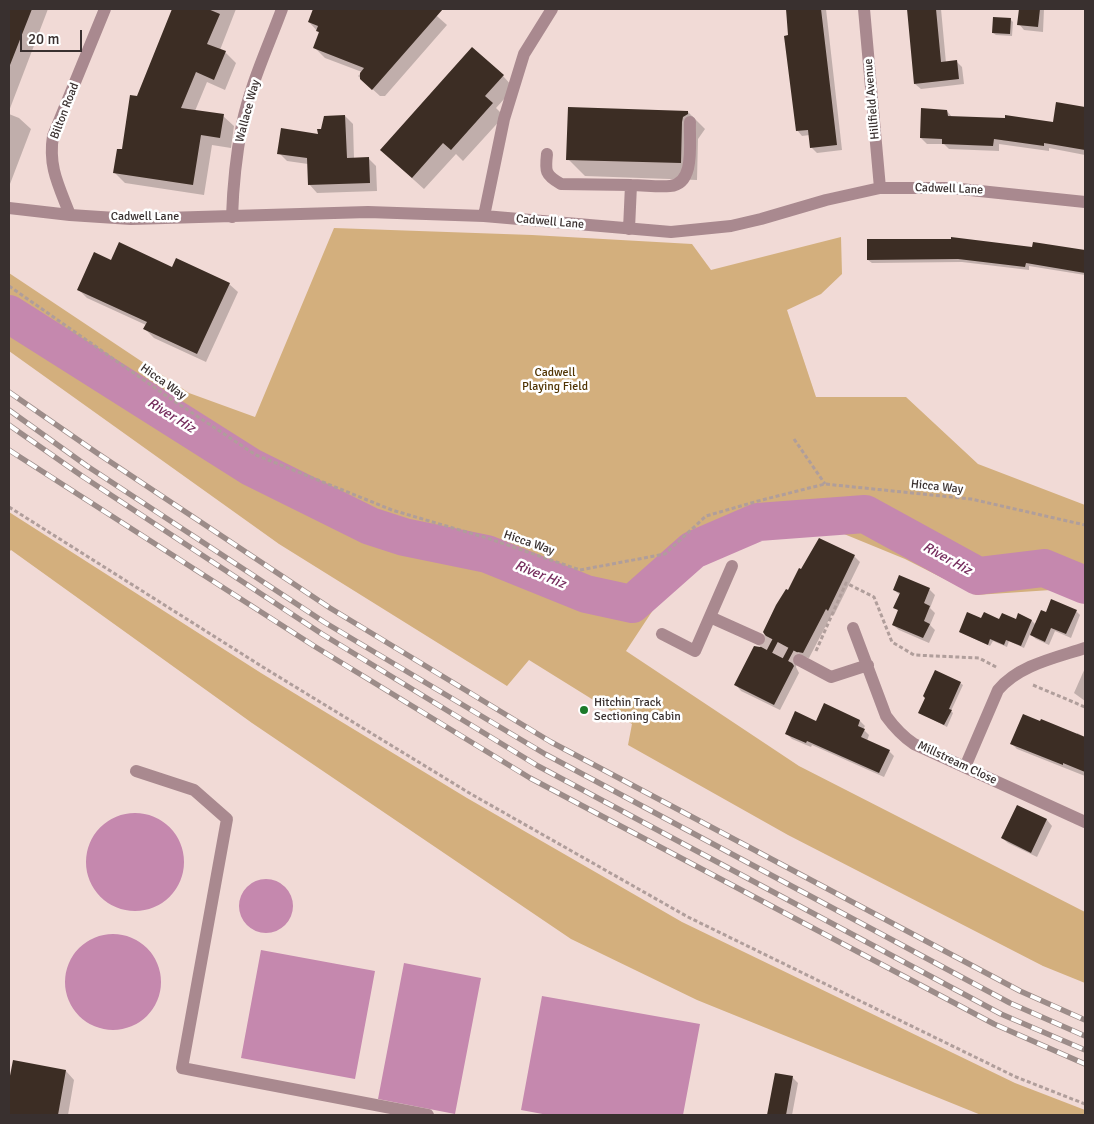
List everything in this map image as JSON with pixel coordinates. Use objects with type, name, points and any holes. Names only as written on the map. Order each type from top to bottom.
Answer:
[{"type":"street","name":"Bilton Road","points":[[70,215],[51,163],[53,136],[105,9]]},
{"type":"street","name":"Wallace Way","points":[[232,217],[234,176],[242,124],[257,76],[282,9]]},
{"type":"street","points":[[484,216],[504,119],[524,54],[552,9]]},
{"type":"street","name":"Hillfield Avenue","points":[[864,9],[880,188]]},
{"type":"street","points":[[547,154],[547,174],[552,180],[561,184],[671,186],[679,184],[689,171],[690,122]]},
{"type":"street","points":[[629,230],[631,185]]},
{"type":"street","name":"Cadwell Lane","points":[[9,208],[131,219],[368,212],[484,216],[629,230],[671,232],[731,226],[826,200],[880,188],[951,188],[1085,202]]},
{"type":"street","points":[[662,634],[695,651],[732,566]]},
{"type":"street","points":[[710,617],[759,639]]},
{"type":"street","name":"Millstream Close","points":[[852,628],[868,665],[886,716],[893,726],[914,744],[1085,822]]},
{"type":"street","points":[[965,767],[998,690],[1012,676],[1032,666],[1085,648]]},
{"type":"street","points":[[804,662],[831,677],[868,665]]},
{"type":"street","points":[[136,771],[194,790],[227,819],[182,1068],[428,1115]]},
{"type":"path","name":"Hicca Way","points":[[9,286],[168,397],[256,455],[392,510],[487,538],[580,570],[665,554],[706,516],[758,500],[825,484],[971,499],[1085,525]]},
{"type":"path","points":[[794,440],[825,484]]},
{"type":"path","points":[[9,507],[266,669],[471,794],[688,917],[1016,1077],[1085,1104]]},
{"type":"path","points":[[804,662],[846,583],[874,597],[892,642],[914,655],[979,658],[1012,676],[1085,707]]},
{"type":"green space","name":"Cadwell Playing Field","points":[[334,228],[532,235],[692,244],[711,270],[841,237],[842,274],[821,294],[787,310],[816,397],[906,397],[978,464],[1085,505],[1085,596],[1051,590],[976,595],[905,559],[844,534],[779,534],[728,545],[686,560],[626,651],[799,766],[1085,912],[1085,983],[1043,966],[788,835],[628,745],[632,724],[529,660],[507,686],[279,544],[9,351],[9,273],[189,393],[255,417]]},
{"type":"green space","points":[[9,512],[261,673],[467,798],[682,922],[1015,1083],[1085,1110],[1085,1115],[981,1115],[697,1000],[571,939],[252,723],[11,550],[9,552]]},
{"type":"shaded area","points":[[135,813],[145,814],[162,821],[176,835],[183,852],[183,872],[176,889],[162,903],[145,910],[135,911],[125,910],[108,903],[94,889],[87,872],[86,862],[87,852],[94,835],[108,821],[125,814]]},
{"type":"shaded area","points":[[266,879],[276,881],[285,887],[291,896],[293,906],[291,916],[285,925],[276,931],[266,933],[256,931],[247,925],[241,916],[239,906],[241,896],[247,887],[256,881]]},
{"type":"shaded area","points":[[113,934],[131,938],[147,948],[157,964],[161,982],[157,1000],[147,1016],[131,1026],[113,1030],[95,1026],[79,1016],[69,1000],[65,982],[69,964],[79,948],[95,938]]},
{"type":"shaded area","points":[[261,950],[375,971],[355,1079],[241,1058]]},
{"type":"shaded area","points":[[404,963],[481,978],[455,1114],[378,1099]]},
{"type":"shaded area","points":[[542,996],[700,1024],[683,1115],[548,1115],[521,1110]]},
{"type":"building","points":[[9,9],[32,9],[10,65],[9,65]]},
{"type":"building","points":[[172,9],[208,9],[220,14],[207,44],[226,51],[214,80],[196,72],[181,108],[224,114],[220,138],[201,135],[193,185],[113,173],[117,149],[122,149],[130,95],[137,96]]},
{"type":"building","points":[[313,9],[443,9],[372,90],[360,79],[360,73],[364,68],[313,48],[319,32],[316,31],[318,26],[308,22]]},
{"type":"building","points":[[786,9],[821,9],[837,145],[810,148],[808,130],[796,131],[784,36],[788,35]]},
{"type":"building","points":[[907,9],[936,9],[941,62],[957,60],[959,79],[914,84]]},
{"type":"building","points":[[1019,9],[1040,9],[1038,27],[1017,25]]},
{"type":"building","points":[[993,17],[1011,18],[1010,34],[992,33]]},
{"type":"building","points":[[472,47],[504,75],[485,96],[493,103],[451,150],[443,143],[412,178],[380,150]]},
{"type":"building","points":[[1056,102],[1085,107],[1085,150],[1044,143],[1044,146],[994,139],[993,146],[942,144],[942,139],[920,138],[921,108],[947,110],[948,116],[1005,118],[1005,115],[1053,122]]},
{"type":"building","points":[[568,107],[688,111],[688,114],[683,117],[682,122],[681,163],[566,160]]},
{"type":"building","points":[[345,115],[347,158],[369,157],[370,183],[308,185],[307,158],[277,154],[281,128],[318,134],[317,129],[321,129],[324,116]]},
{"type":"building","points":[[951,237],[1032,247],[1033,242],[1085,250],[1085,273],[1026,263],[1025,267],[958,259],[867,260],[867,239],[951,239]]},
{"type":"building","points":[[119,242],[172,267],[176,258],[230,283],[197,354],[143,329],[147,322],[77,290],[94,252],[111,260]]},
{"type":"building","points":[[819,538],[855,555],[828,611],[826,609],[803,653],[798,652],[792,656],[791,661],[794,666],[774,705],[734,685],[754,646],[760,647],[766,643],[767,638],[763,632],[776,605],[786,589],[788,590],[799,568],[801,569]]},
{"type":"building","points":[[899,575],[930,588],[924,603],[930,606],[924,621],[930,624],[923,638],[892,625],[898,610],[893,608],[900,593],[893,590]]},
{"type":"building","points":[[1051,599],[1077,610],[1066,634],[1051,628],[1045,642],[1030,635],[1041,610],[1046,612]]},
{"type":"building","points":[[967,612],[981,618],[984,612],[999,619],[1002,613],[1016,619],[1018,613],[1032,620],[1021,646],[1006,640],[1004,645],[990,639],[988,645],[959,632]]},
{"type":"building","points":[[935,670],[961,682],[949,709],[952,710],[944,725],[918,713],[925,698],[923,696]]},
{"type":"building","points":[[824,703],[860,720],[858,726],[865,729],[861,737],[890,750],[879,773],[807,741],[806,743],[785,734],[795,711],[816,721]]},
{"type":"building","points":[[1023,714],[1040,721],[1041,719],[1085,737],[1085,772],[1010,744]]},
{"type":"building","points":[[1017,805],[1047,819],[1031,853],[1001,838]]},
{"type":"building","points":[[13,1060],[66,1070],[58,1115],[9,1115],[9,1081]]},
{"type":"building","points":[[775,1073],[793,1076],[786,1115],[767,1115]]},
{"type":"waterway","name":"River Hiz","points":[[9,314],[251,467],[370,526],[404,537],[487,554],[586,594],[632,604],[693,550],[758,522],[865,514],[978,576],[1044,568],[1085,585]]},
{"type":"tunnel","points":[[759,639],[799,660]]},
{"type":"railway","points":[[9,392],[330,608],[551,742],[1020,991],[1085,1020]]},
{"type":"railway","points":[[9,410],[87,466],[324,622],[545,754],[1010,1003],[1085,1036]]},
{"type":"railway","points":[[9,425],[82,476],[322,634],[538,766],[1001,1014],[1085,1050]]},
{"type":"railway","points":[[9,450],[314,646],[530,778],[994,1024],[1085,1064]]},
{"type":"place","name":"Hitchin Track Sectioning Cabin","points":[[584,710]]}]
